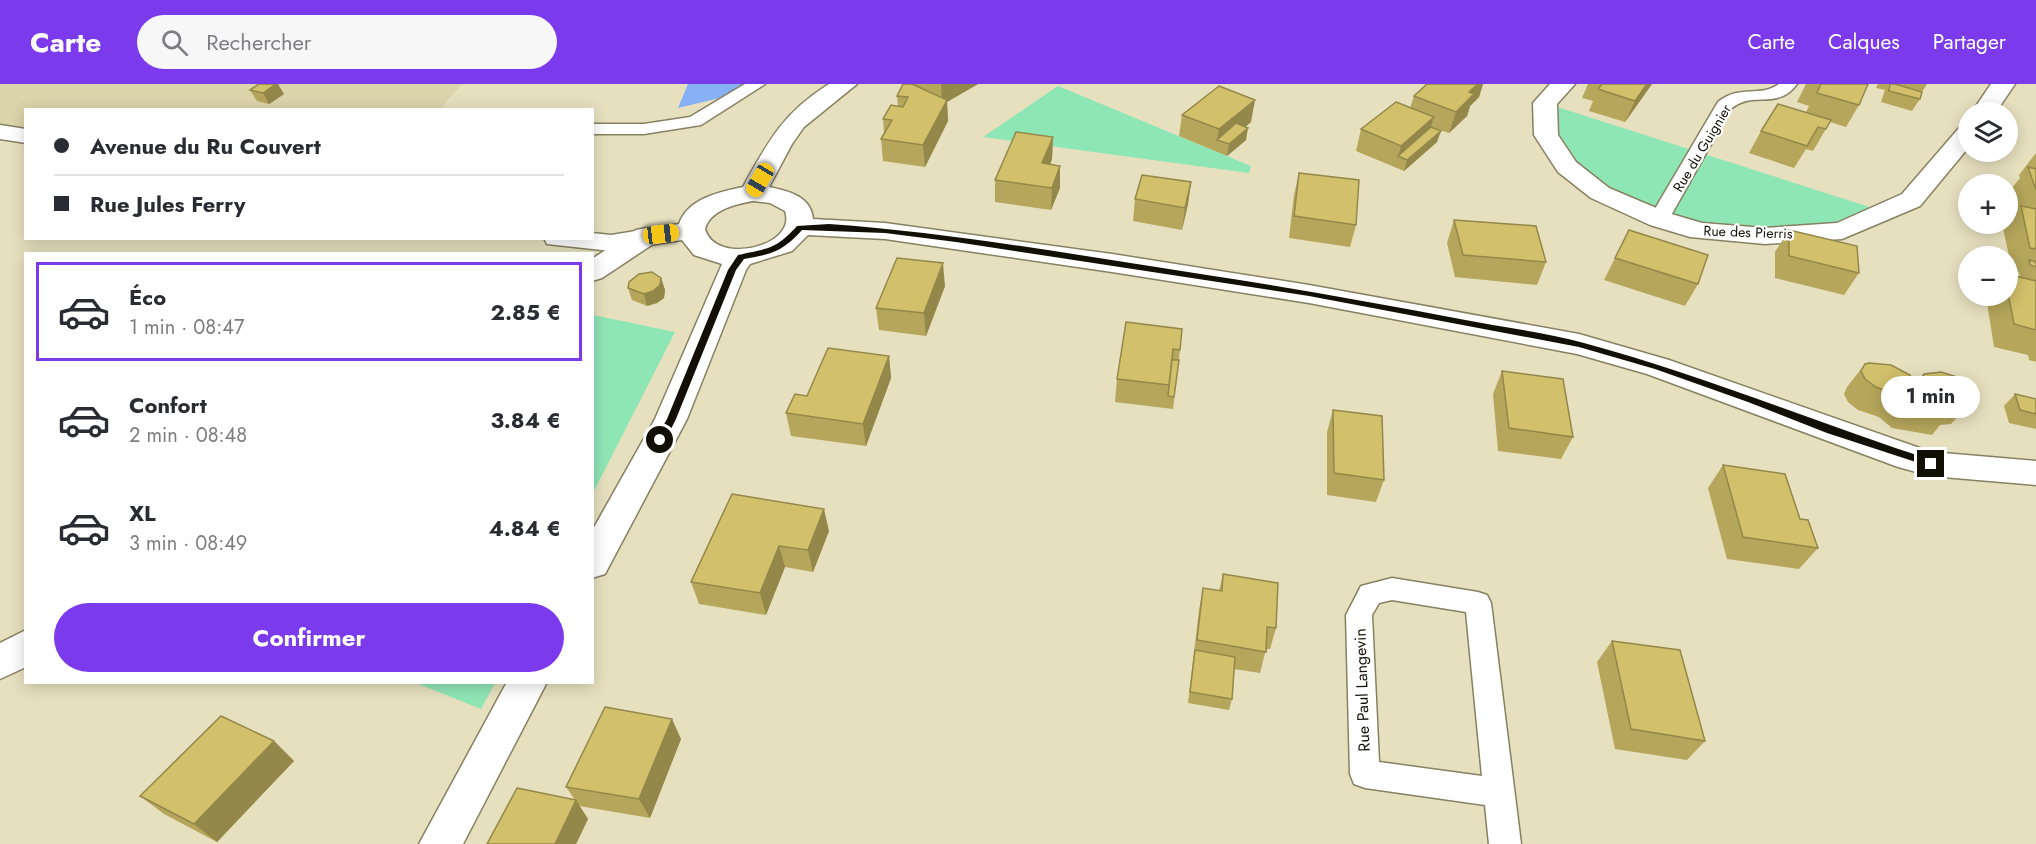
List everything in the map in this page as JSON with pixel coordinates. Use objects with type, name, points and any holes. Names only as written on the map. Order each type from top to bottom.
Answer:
[{"type":"street","points":[[753,193],[768,162],[791,126],[822,99],[844,84]]},
{"type":"street","name":"Rue des Pierris","points":[[1563,84],[1545,103],[1546,135],[1567,167],[1600,193],[1659,219],[1700,231],[1755,235],[1842,231],[1911,200],[1958,145]]},
{"type":"street","points":[[1991,102],[2003,84]]},
{"type":"street","points":[[0,132],[24,136]]},
{"type":"street","points":[[753,193],[770,194],[785,199],[801,216],[800,227],[789,240],[772,251],[741,257],[712,253],[695,240],[693,231],[695,220],[704,210],[718,201],[735,195],[753,193]]},
{"type":"street","points":[[800,227],[885,231],[1112,263],[1309,294],[1579,344],[1668,371],[1931,464],[2036,473]]},
{"type":"street","points":[[579,240],[611,243],[646,236],[693,231]]},
{"type":"street","points":[[594,271],[646,236]]},
{"type":"street","points":[[594,560],[671,419],[732,270],[741,257]]},
{"type":"street","points":[[0,663],[24,647]]},
{"type":"street","points":[[440,844],[527,684]]},
{"type":"lane","points":[[594,129],[644,129],[695,121],[757,84]]},
{"type":"lane","name":"Rue du Guignier","points":[[1659,219],[1724,106],[1734,98],[1748,94],[1775,95],[1789,84]]},
{"type":"lane","name":"Rue Paul Langevin","points":[[1499,793],[1365,774],[1359,615],[1370,594],[1392,589],[1478,603],[1505,844]]},
{"type":"shaded area","points":[[0,84],[462,84],[441,108],[24,108],[24,141],[0,136]]},
{"type":"green space","points":[[1058,86],[1251,166],[1249,173],[983,137]]},
{"type":"green space","points":[[1545,103],[1885,212],[1842,231],[1765,236],[1659,219],[1567,167]]},
{"type":"green space","points":[[594,315],[675,332],[594,491]]},
{"type":"green space","points":[[418,684],[494,684],[481,709]]},
{"type":"water","points":[[688,84],[743,84],[724,97],[678,108]]},
{"type":"building","points":[[259,84],[276,84],[263,93],[250,90]]},
{"type":"building","points":[[903,84],[912,84],[947,100],[923,145],[881,139],[892,120],[883,119],[891,105],[903,107],[908,97],[897,96]]},
{"type":"building","points":[[1427,84],[1478,84],[1469,92],[1474,94],[1456,112],[1414,96]]},
{"type":"building","points":[[1602,84],[1647,84],[1635,101],[1598,89]]},
{"type":"building","points":[[1821,84],[1868,84],[1859,105],[1817,93]]},
{"type":"building","points":[[1890,84],[1922,92],[1920,99],[1889,91]]},
{"type":"building","points":[[1219,86],[1255,100],[1219,129],[1182,115]]},
{"type":"building","points":[[1396,102],[1434,117],[1401,146],[1361,129]]},
{"type":"building","points":[[1778,104],[1831,120],[1826,129],[1818,127],[1807,146],[1761,131]]},
{"type":"building","points":[[1236,123],[1248,128],[1229,144],[1217,140]]},
{"type":"building","points":[[1431,127],[1441,131],[1407,160],[1398,156]]},
{"type":"building","points":[[1016,132],[1053,137],[1042,163],[1060,166],[1052,188],[995,180]]},
{"type":"building","points":[[2028,167],[2036,169],[2036,190]]},
{"type":"building","points":[[1299,173],[1359,180],[1356,225],[1294,216]]},
{"type":"building","points":[[1142,175],[1191,182],[1185,208],[1135,199]]},
{"type":"building","points":[[2021,206],[2036,209],[2036,249],[2030,248]]},
{"type":"building","points":[[1454,220],[1536,226],[1546,262],[1463,255]]},
{"type":"building","points":[[1629,230],[1708,255],[1698,284],[1615,258]]},
{"type":"building","points":[[1789,230],[1857,246],[1859,273],[1789,256]]},
{"type":"building","points":[[897,258],[943,263],[924,313],[876,308]]},
{"type":"building","points":[[2029,260],[2036,262],[2036,267],[2030,265]]},
{"type":"building","points":[[652,272],[661,278],[660,285],[653,291],[644,294],[628,288],[629,282],[639,274]]},
{"type":"building","points":[[2018,277],[2036,281],[2036,330],[2014,324],[2010,306],[2018,306]]},
{"type":"building","points":[[1126,322],[1182,329],[1180,350],[1173,349],[1169,385],[1117,379]]},
{"type":"building","points":[[828,348],[889,356],[863,424],[786,413],[795,394],[807,396]]},
{"type":"building","points":[[1172,360],[1179,360],[1174,397],[1168,396]]},
{"type":"building","points":[[1865,364],[1891,365],[1910,375],[1917,388],[1920,389],[1925,389],[1920,380],[1924,374],[1941,372],[1960,378],[1974,391],[1971,401],[1955,403],[1952,412],[1910,405],[1897,395],[1876,387],[1865,379],[1861,371]]},
{"type":"building","points":[[1502,371],[1563,379],[1573,437],[1509,428]]},
{"type":"building","points":[[2015,394],[2036,399],[2036,414],[2020,410]]},
{"type":"building","points":[[1333,410],[1382,416],[1384,480],[1334,473]]},
{"type":"building","points":[[1723,465],[1785,474],[1800,519],[1808,520],[1818,548],[1743,537]]},
{"type":"building","points":[[732,494],[824,509],[808,550],[779,546],[760,593],[691,582]]},
{"type":"building","points":[[1223,574],[1278,583],[1276,628],[1267,627],[1266,652],[1197,640],[1203,588],[1222,591]]},
{"type":"building","points":[[1612,641],[1680,650],[1705,741],[1631,729]]},
{"type":"building","points":[[1195,650],[1235,657],[1232,699],[1190,692]]},
{"type":"building","points":[[605,707],[672,719],[639,799],[566,787]]},
{"type":"building","points":[[221,716],[274,741],[194,824],[140,796]]},
{"type":"building","points":[[517,788],[576,800],[555,844],[487,844]]},
{"type":"route","points":[[660,440],[671,419],[732,270],[741,257],[757,256],[772,251],[794,236],[800,227],[829,227],[956,240],[1112,263],[1309,294],[1579,344],[1658,367],[1751,399],[1830,431],[1931,464]]}]
